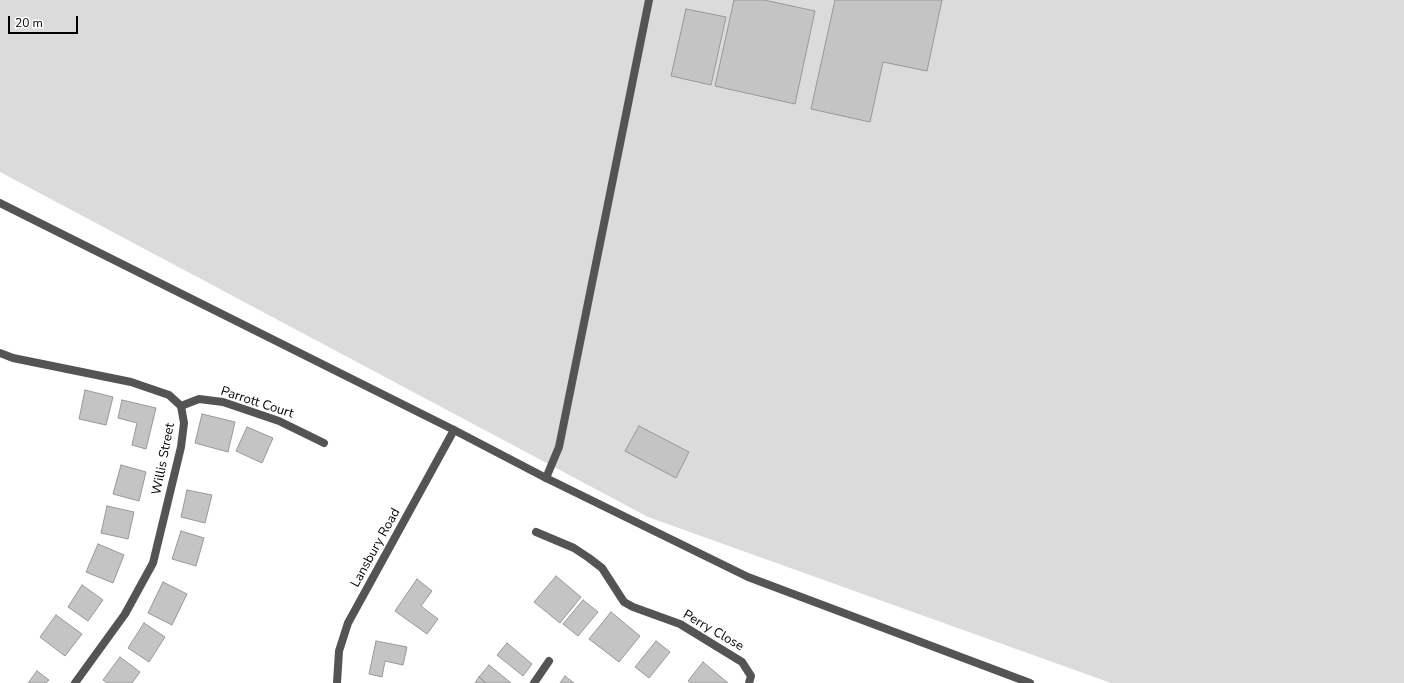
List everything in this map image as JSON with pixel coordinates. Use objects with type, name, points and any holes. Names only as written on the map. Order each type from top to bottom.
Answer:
[{"type":"street","points":[[546,478],[559,447],[650,0]]},
{"type":"street","points":[[0,203],[454,430],[546,478],[748,577],[1030,683]]},
{"type":"street","name":"Willis Street","points":[[0,352],[13,358],[131,382],[169,395],[181,406],[184,423],[181,447],[153,563],[125,614],[75,683]]},
{"type":"street","name":"Parrott Court","points":[[181,406],[199,399],[223,402],[279,421],[324,443]]},
{"type":"street","name":"Lansbury Road","points":[[337,683],[339,651],[348,623],[454,430]]},
{"type":"street","name":"Perry Close","points":[[536,532],[574,548],[594,561],[602,568],[624,602],[633,608],[652,616],[680,624],[742,662],[751,676],[749,683]]},
{"type":"street","points":[[534,683],[549,661]]},
{"type":"shaded area","points":[[0,0],[1404,0],[1404,683],[1111,683],[648,517],[0,172]]},
{"type":"building","points":[[734,0],[764,0],[815,11],[795,104],[715,86]]},
{"type":"building","points":[[835,0],[942,0],[927,71],[883,62],[870,122],[811,109]]},
{"type":"building","points":[[686,9],[726,17],[711,85],[671,76]]},
{"type":"building","points":[[85,390],[113,397],[106,425],[79,419]]},
{"type":"building","points":[[122,400],[156,408],[146,449],[132,445],[137,423],[118,418]]},
{"type":"building","points":[[202,414],[235,422],[228,452],[195,443]]},
{"type":"building","points":[[639,426],[689,452],[676,478],[625,451]]},
{"type":"building","points":[[247,427],[273,438],[262,463],[236,451]]},
{"type":"building","points":[[121,465],[146,472],[139,501],[113,494]]},
{"type":"building","points":[[187,490],[212,495],[205,523],[181,517]]},
{"type":"building","points":[[107,506],[134,512],[128,539],[101,533]]},
{"type":"building","points":[[181,531],[204,538],[196,566],[172,559]]},
{"type":"building","points":[[98,544],[124,555],[113,583],[86,572]]},
{"type":"building","points":[[556,576],[581,597],[560,623],[534,602]]},
{"type":"building","points":[[417,579],[432,591],[421,606],[438,619],[427,634],[395,611]]},
{"type":"building","points":[[163,582],[187,594],[172,625],[148,613]]},
{"type":"building","points":[[82,585],[103,600],[88,621],[68,607]]},
{"type":"building","points":[[583,600],[598,612],[578,636],[563,624]]},
{"type":"building","points":[[611,612],[640,636],[619,662],[589,639]]},
{"type":"building","points":[[56,615],[82,634],[65,656],[40,637]]},
{"type":"building","points":[[144,623],[165,637],[149,662],[128,648]]},
{"type":"building","points":[[376,641],[407,647],[403,665],[385,661],[382,677],[369,674]]},
{"type":"building","points":[[656,641],[670,652],[649,678],[635,667]]},
{"type":"building","points":[[507,643],[532,664],[523,676],[497,655]]},
{"type":"building","points":[[120,657],[140,672],[132,683],[107,683],[103,680]]},
{"type":"building","points":[[703,662],[728,683],[691,683],[688,681]]},
{"type":"building","points":[[489,665],[511,683],[486,683],[479,677]]},
{"type":"building","points":[[37,671],[49,680],[46,683],[28,683]]},
{"type":"building","points":[[565,676],[574,683],[560,683]]},
{"type":"building","points":[[479,677],[486,683],[475,683]]}]
